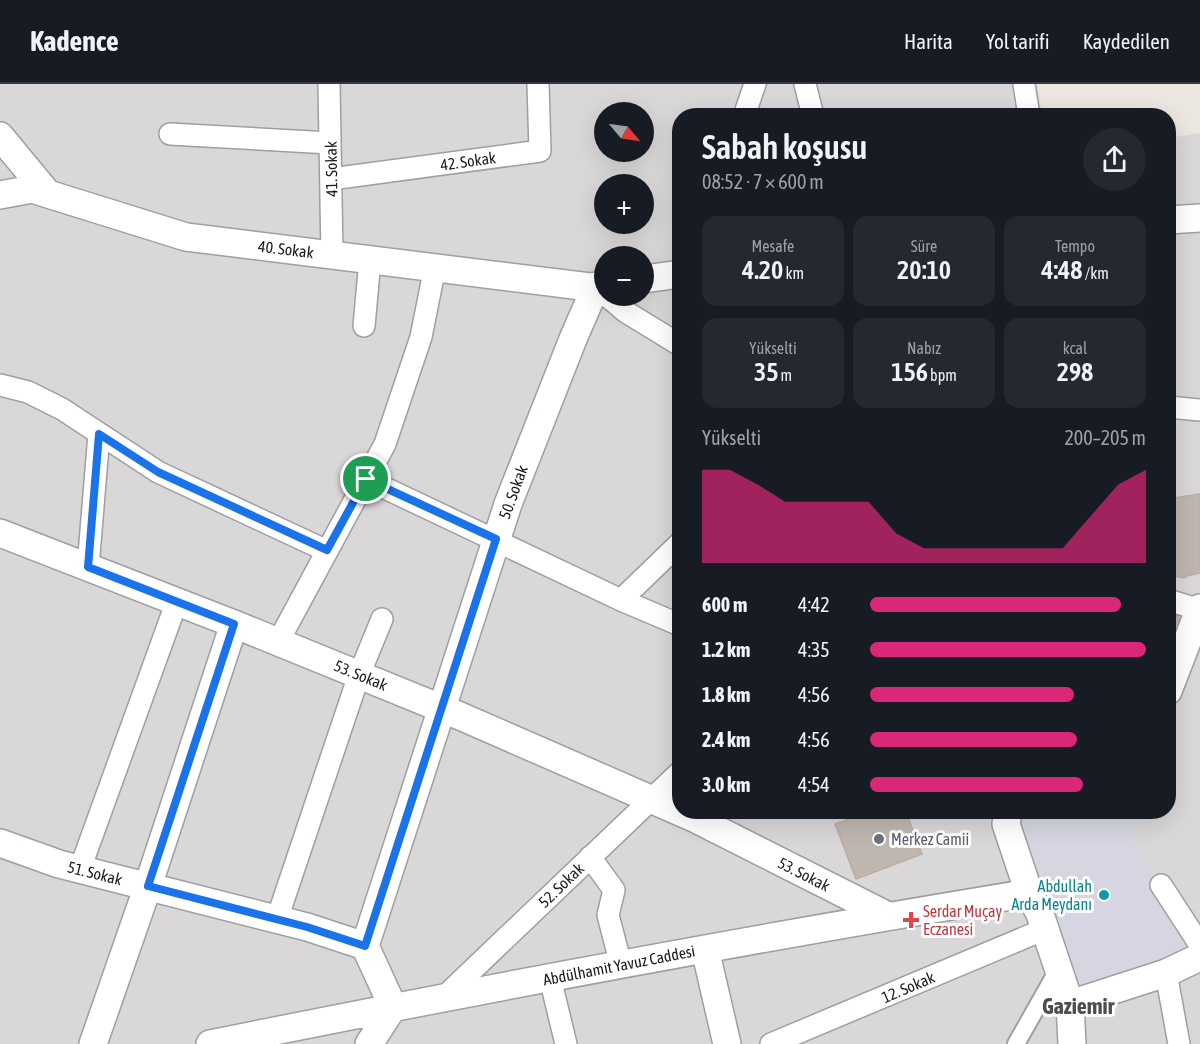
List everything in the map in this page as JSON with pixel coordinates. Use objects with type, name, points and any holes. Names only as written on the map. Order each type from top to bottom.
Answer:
[{"type":"street","name":"41. Sokak","points":[[329,84],[332,255]]},
{"type":"street","name":"42. Sokak","points":[[331,179],[540,151],[538,84]]},
{"type":"street","points":[[746,108],[754,84]]},
{"type":"street","points":[[806,84],[811,108]]},
{"type":"street","points":[[1024,84],[1028,108]]},
{"type":"street","points":[[170,134],[330,143]]},
{"type":"street","points":[[0,136],[48,194]]},
{"type":"street","name":"40. Sokak","points":[[6,194],[32,189],[186,237],[594,288]]},
{"type":"street","points":[[0,218],[6,194]]},
{"type":"street","points":[[1176,220],[1200,218]]},
{"type":"street","points":[[364,327],[370,260]]},
{"type":"street","points":[[278,642],[385,444],[421,337],[435,267]]},
{"type":"street","points":[[654,278],[672,275]]},
{"type":"street","name":"50. Sokak","points":[[365,946],[508,504],[560,372],[595,306]]},
{"type":"street","points":[[620,306],[672,340]]},
{"type":"street","points":[[0,385],[28,392],[62,409],[158,472],[327,550]]},
{"type":"street","points":[[1176,408],[1200,410]]},
{"type":"street","points":[[88,567],[99,434]]},
{"type":"street","points":[[366,479],[621,600],[672,622]]},
{"type":"street","name":"53. Sokak","points":[[0,533],[177,601],[442,708],[672,808]]},
{"type":"street","points":[[621,600],[672,551]]},
{"type":"street","points":[[80,869],[177,601]]},
{"type":"street","points":[[1176,602],[1200,609],[1176,670]]},
{"type":"street","points":[[277,919],[359,675],[382,619]]},
{"type":"street","points":[[93,1044],[148,886],[234,624]]},
{"type":"street","name":"52. Sokak","points":[[443,998],[672,779]]},
{"type":"street","name":"53. Sokak","points":[[696,819],[888,916]]},
{"type":"street","points":[[1007,819],[1006,824],[1029,893],[1046,929],[1070,1004],[1072,1044]]},
{"type":"street","name":"51. Sokak","points":[[3,850],[277,919],[365,946]]},
{"type":"street","points":[[590,857],[614,890],[608,915],[621,965]]},
{"type":"street","points":[[1161,885],[1200,945]]},
{"type":"street","name":"Abdülhamit Yavuz Caddesi","points":[[210,1044],[393,1007],[705,949],[1029,893]]},
{"type":"street","name":"12. Sokak","points":[[771,1044],[805,1037],[1046,929]]},
{"type":"street","points":[[365,946],[393,1007],[369,1044]]},
{"type":"street","points":[[705,949],[727,1044]]},
{"type":"street","points":[[1070,1004],[1166,973],[1200,957]]},
{"type":"street","points":[[1016,1044],[1059,968]]},
{"type":"street","points":[[1166,973],[1179,1044]]},
{"type":"street","points":[[550,978],[566,1044]]},
{"type":"shaded area","points":[[0,84],[1037,84],[1041,108],[672,108],[672,819],[1176,819],[1176,137],[1200,133],[1200,1044],[0,1044]]},
{"type":"shaded area","name":"Abdullah Arda Meydanı","points":[[1017,819],[1137,819],[1132,841],[1194,949],[1080,984],[1016,825]]},
{"type":"building","points":[[1200,494],[1200,573],[1184,578],[1176,576],[1176,498]]},
{"type":"building","name":"Merkez Camii","points":[[849,819],[909,819],[922,854],[856,879],[835,824]]},
{"type":"place","name":"Merkez Camii","points":[[879,839]]},
{"type":"place","name":"Abdullah Arda Meydanı","points":[[1104,895]]},
{"type":"place","name":"Serdar Muçay Eczanesi","points":[[911,920]]},
{"type":"district","name":"Gaziemir","points":[[1078,1006]]},
{"type":"route","points":[[99,434],[158,472],[327,550],[366,479],[496,539],[365,946],[307,927],[148,886],[234,624],[88,567],[99,434]]}]
